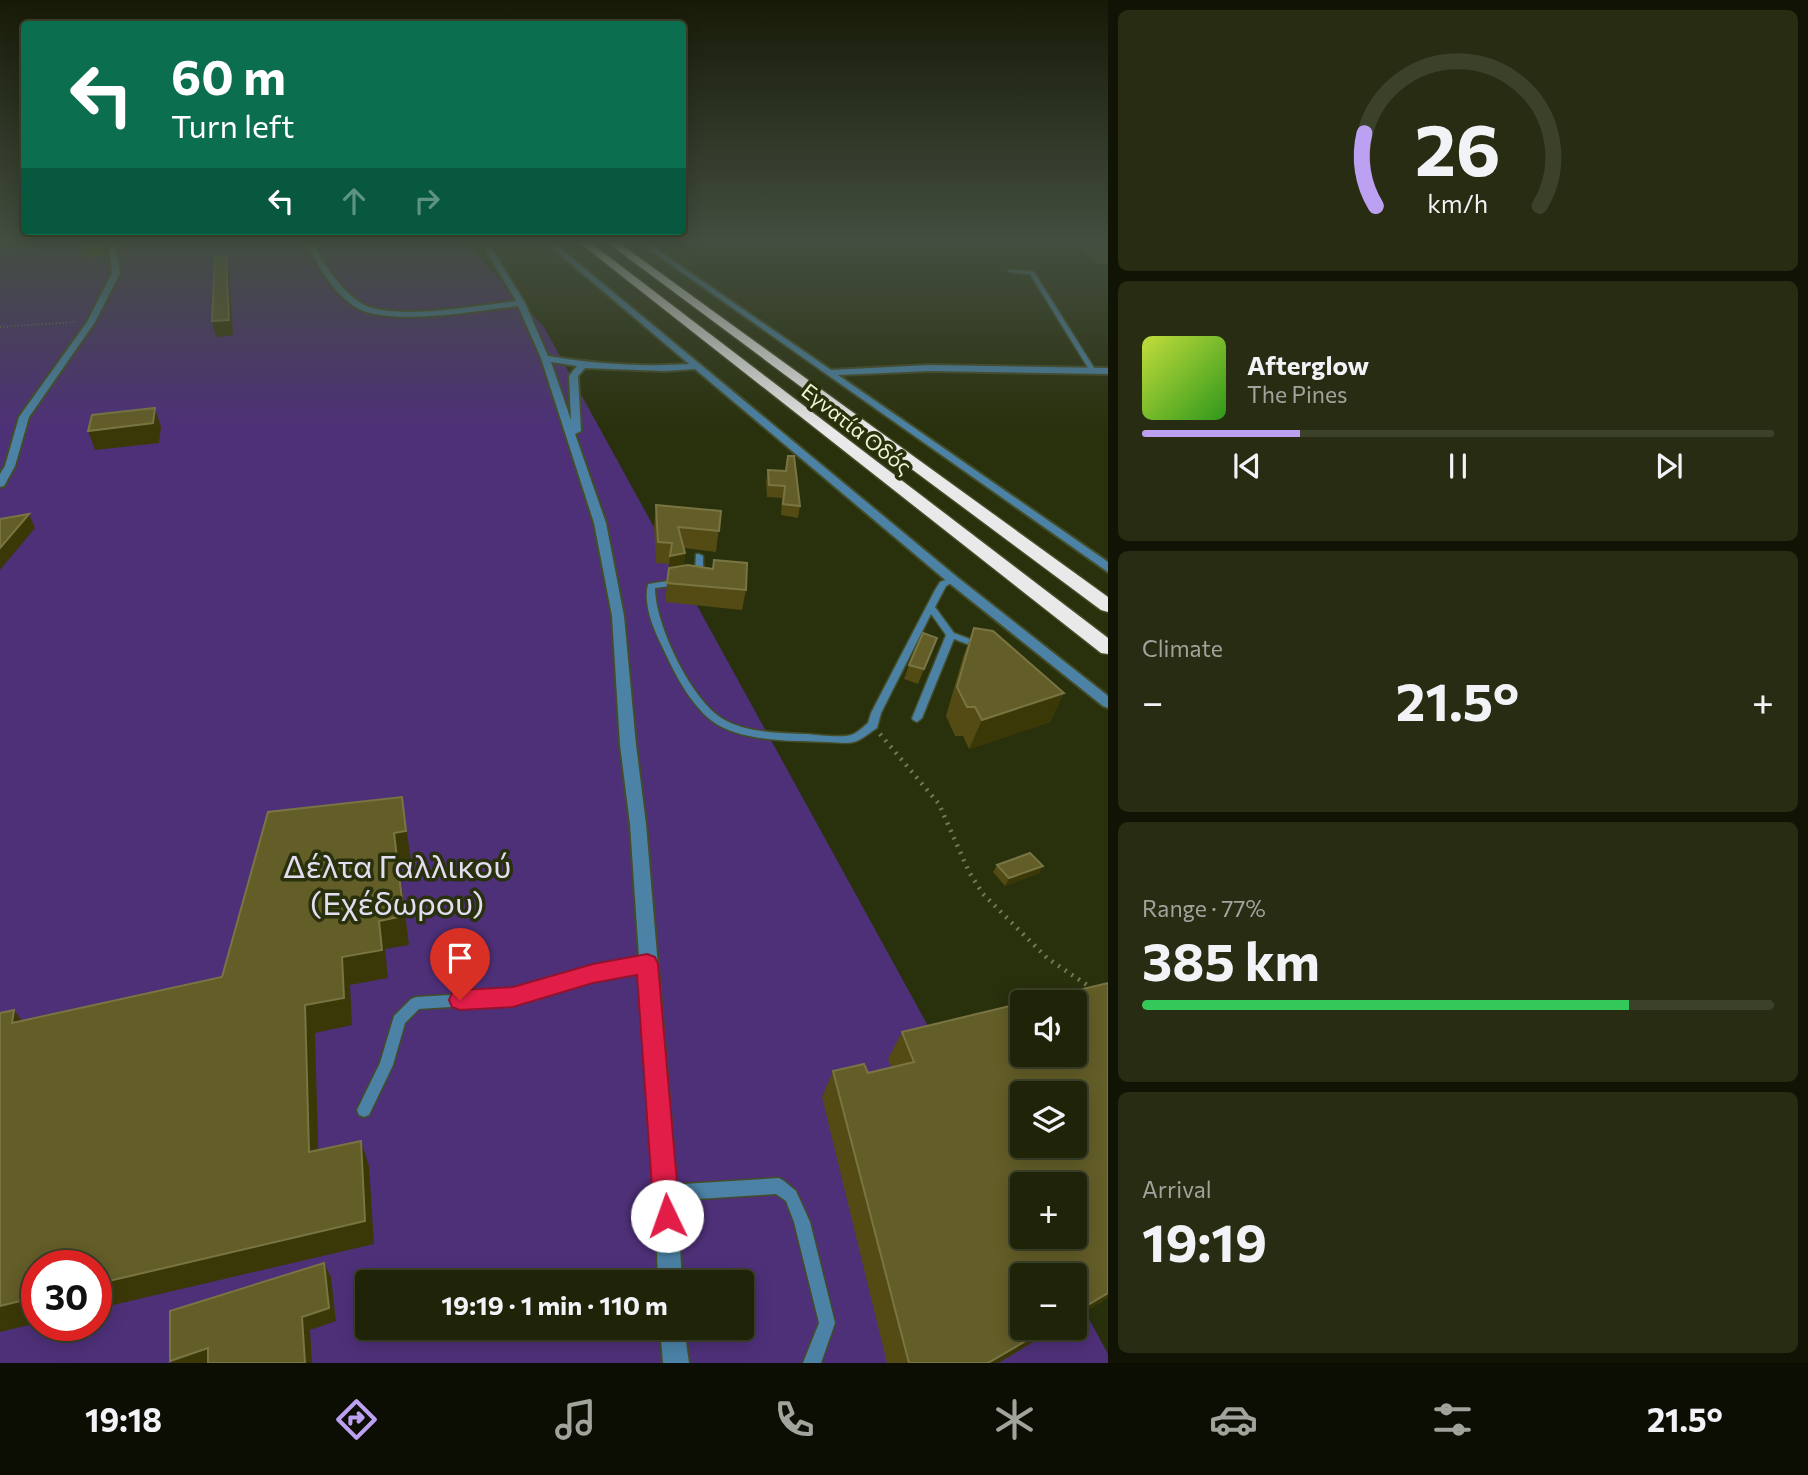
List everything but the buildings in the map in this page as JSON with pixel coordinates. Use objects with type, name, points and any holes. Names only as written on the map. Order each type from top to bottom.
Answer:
[{"type":"highway","name":"Εγνατία Οδός","points":[[663,304],[1108,648]]},
{"type":"highway","name":"Εγνατία Οδός","points":[[696,304],[1108,606]]},
{"type":"street","points":[[0,484],[10,466],[24,417],[92,321],[101,304]]},
{"type":"street","points":[[360,304],[371,311],[413,313],[514,304]]},
{"type":"street","points":[[521,304],[545,358],[600,523],[618,617],[628,745],[638,824],[669,1270]]},
{"type":"street","points":[[622,304],[953,580],[1108,703]]},
{"type":"street","points":[[730,304],[1108,568]]},
{"type":"street","points":[[545,358],[583,365],[665,368],[696,366]]},
{"type":"street","points":[[577,451],[573,376],[583,365]]},
{"type":"street","points":[[829,373],[929,368],[1108,371]]},
{"type":"street","points":[[673,1340],[676,1363]]},
{"type":"lane","points":[[1051,304],[1093,371]]},
{"type":"lane","points":[[699,556],[696,577],[651,586],[650,594],[658,632],[666,649],[708,712],[732,726],[773,735],[853,738],[873,725],[930,607],[943,584],[953,580]]},
{"type":"lane","points":[[930,607],[951,635],[993,654]]},
{"type":"lane","points":[[917,718],[951,635]]},
{"type":"lane","points":[[364,1110],[386,1065],[399,1020],[416,1003],[513,997],[593,974],[647,964]]},
{"type":"lane","points":[[666,1193],[779,1186],[791,1196],[802,1222],[827,1323],[812,1363]]},
{"type":"path","points":[[0,327],[92,321]]},
{"type":"path","points":[[873,725],[939,805],[953,828],[974,882],[986,898],[1061,972],[1080,984],[1098,990]]},
{"type":"green space","name":"Δέλτα Γαλλικού (Εχέδωρου)","points":[[0,304],[522,304],[544,327],[1010,1175],[1010,1249],[1022,1249],[1022,1263],[1010,1263],[1010,1340],[1087,1340],[1087,1315],[1108,1354],[1108,1363],[0,1363]]},
{"type":"route","points":[[460,1000],[513,997],[593,974],[647,964],[667,1216]]}]
